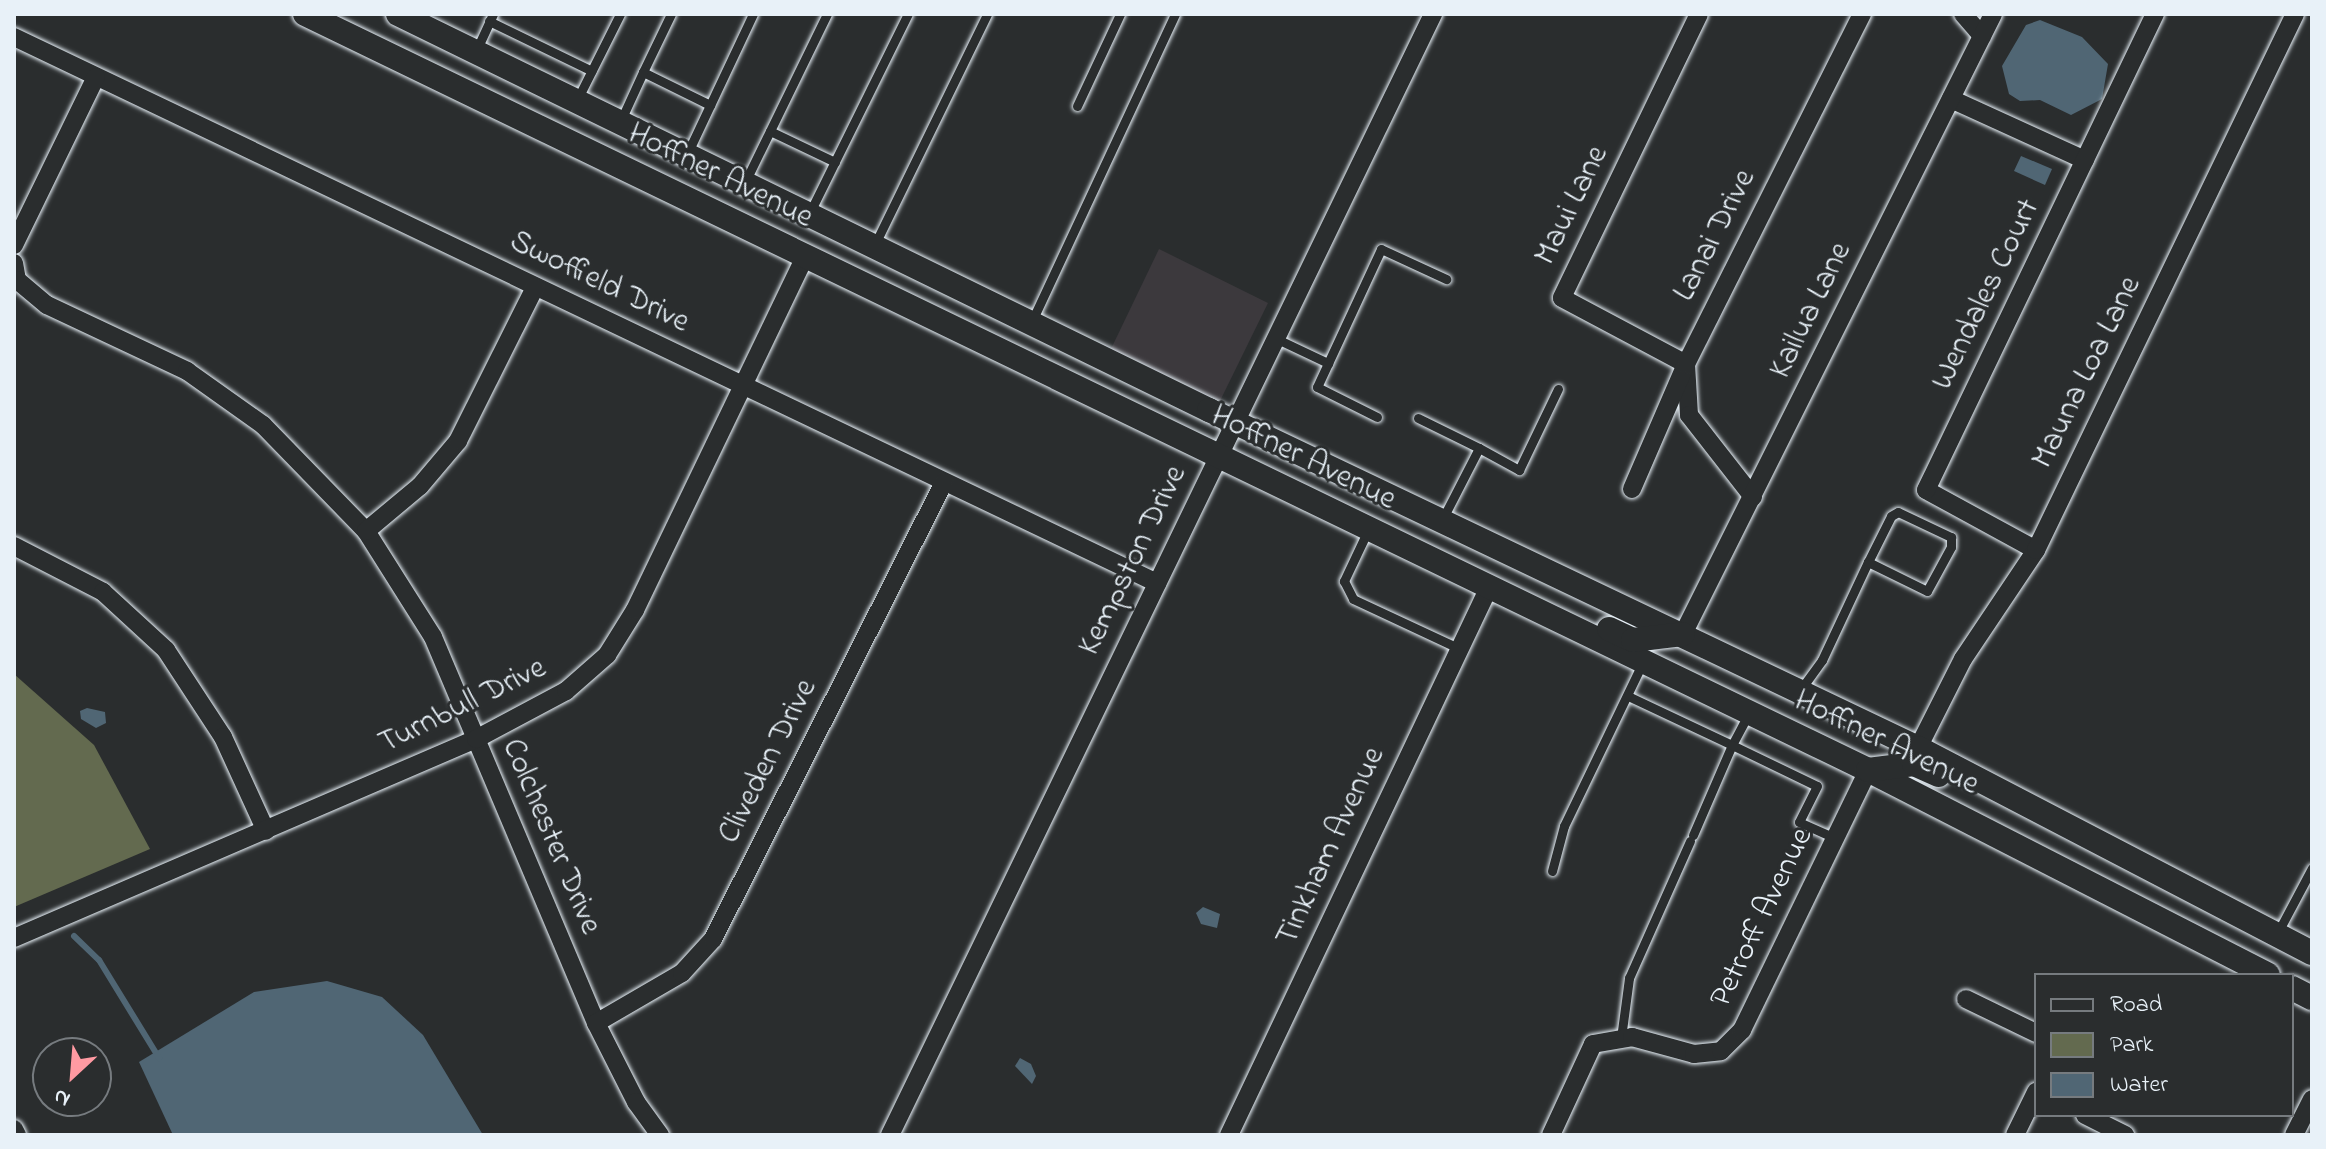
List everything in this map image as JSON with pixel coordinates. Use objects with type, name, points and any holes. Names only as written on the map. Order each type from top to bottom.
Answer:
[{"type":"main road","name":"Hoffner Avenue","points":[[305,14],[1868,770],[2264,973]]},
{"type":"main road","name":"Hoffner Avenue","points":[[398,14],[425,20],[476,51],[686,155],[1233,421],[1443,518],[1918,748],[2312,953]]},
{"type":"main road","points":[[612,160],[639,158],[824,249],[847,249],[869,243]]},
{"type":"main road","points":[[1490,585],[1563,607],[1633,640],[1683,634]]},
{"type":"main road","points":[[1868,770],[1914,764],[2041,826],[2085,834]]},
{"type":"main road","points":[[2294,989],[2312,998]]},
{"type":"street","name":"Kempston Drive","points":[[890,1135],[1233,421],[1433,14]]},
{"type":"street","name":"Maui Lane","points":[[1686,364],[1562,298],[1699,14]]},
{"type":"street","name":"Lanai Drive","points":[[1632,489],[1686,364],[1862,14]]},
{"type":"street","points":[[1963,14],[1982,36]]},
{"type":"street","name":"Kailua Lane","points":[[1683,634],[1993,14]]},
{"type":"street","name":"Wendales Court","points":[[2036,550],[1926,490],[2155,14]]},
{"type":"street","name":"Mauna Loa Lane","points":[[1918,748],[1963,659],[2036,550],[2295,14]]},
{"type":"street","name":"Swoffield Drive","points":[[14,37],[1157,583]]},
{"type":"street","points":[[14,245],[96,77]]},
{"type":"street","points":[[1951,99],[2085,160]]},
{"type":"street","name":"Turnbull Drive","points":[[14,938],[476,739],[566,691],[607,655],[635,610],[806,254]]},
{"type":"street","name":"Colchester Drive","points":[[14,263],[17,280],[47,305],[187,371],[263,425],[366,531],[433,637],[596,1023],[636,1102],[660,1135]]},
{"type":"street","points":[[366,531],[420,486],[458,441],[535,287]]},
{"type":"street","points":[[1686,364],[1689,415],[1753,497]]},
{"type":"street","name":"Cliveden Drive","points":[[596,1023],[682,973],[713,939],[944,482]]},
{"type":"street","points":[[14,546],[103,592],[166,650],[223,737],[266,831]]},
{"type":"street","name":"Tinkham Avenue","points":[[1229,1135],[1490,585]]},
{"type":"street","name":"Petroff Avenue","points":[[1621,1038],[1694,1054],[1721,1051],[1742,1030],[1868,770]]},
{"type":"street","points":[[1966,999],[2034,1032]]},
{"type":"street","points":[[1551,1135],[1593,1044],[1621,1038]]},
{"type":"street","points":[[2015,1135],[2034,1096]]},
{"type":"street","points":[[2294,1135],[2312,1099]]},
{"type":"street","points":[[2089,1117],[2125,1135]]},
{"type":"street","points":[[14,1129],[17,1135]]},
{"type":"lane","points":[[576,101],[620,14]]},
{"type":"lane","points":[[620,121],[671,14]]},
{"type":"lane","points":[[686,155],[753,14]]},
{"type":"lane","points":[[745,183],[827,14]]},
{"type":"lane","points":[[809,214],[908,14]]},
{"type":"lane","points":[[869,243],[987,14]]},
{"type":"lane","points":[[1077,106],[1120,14]]},
{"type":"lane","points":[[1031,323],[1175,14]]},
{"type":"lane","points":[[476,51],[491,17],[592,71]]},
{"type":"lane","points":[[643,72],[710,105]]},
{"type":"lane","points":[[770,131],[835,162]]},
{"type":"lane","points":[[1377,417],[1317,387],[1381,249],[1446,279]]},
{"type":"lane","points":[[1275,338],[1328,363]]},
{"type":"lane","points":[[1418,418],[1519,470],[1558,389]]},
{"type":"lane","points":[[1443,518],[1479,448]]},
{"type":"lane","points":[[1799,691],[1822,660],[1868,562],[1891,516],[1898,512],[1951,537],[1951,547],[1927,591],[1868,562]]},
{"type":"lane","points":[[1369,527],[1344,581],[1353,599],[1460,649]]},
{"type":"lane","points":[[1552,871],[1564,826],[1643,661]]},
{"type":"lane","points":[[1628,696],[1817,786],[1799,822],[1835,838]]},
{"type":"lane","points":[[1621,1038],[1629,978],[1749,713]]},
{"type":"lane","points":[[2277,935],[2312,868]]},
{"type":"shaded area","points":[[1159,249],[1268,303],[1219,403],[1110,351]]},
{"type":"green space","points":[[14,674],[94,745],[150,849],[14,907]]},
{"type":"water","points":[[2040,20],[2082,37],[2108,64],[2102,99],[2071,115],[2040,100],[2020,101],[2009,94],[2002,66],[2026,25]]},
{"type":"water","points":[[2021,156],[2052,169],[2045,185],[2014,171]]},
{"type":"water","points":[[87,708],[105,712],[106,723],[96,728],[81,719],[80,711]]},
{"type":"water","points":[[1203,907],[1220,914],[1217,928],[1201,924],[1196,913]]},
{"type":"water","points":[[327,981],[382,997],[423,1035],[483,1135],[173,1135],[139,1062],[254,992]]},
{"type":"water","points":[[1020,1058],[1031,1064],[1036,1076],[1032,1084],[1015,1066]]},
{"type":"waterway","points":[[74,936],[99,960],[159,1058]]}]
